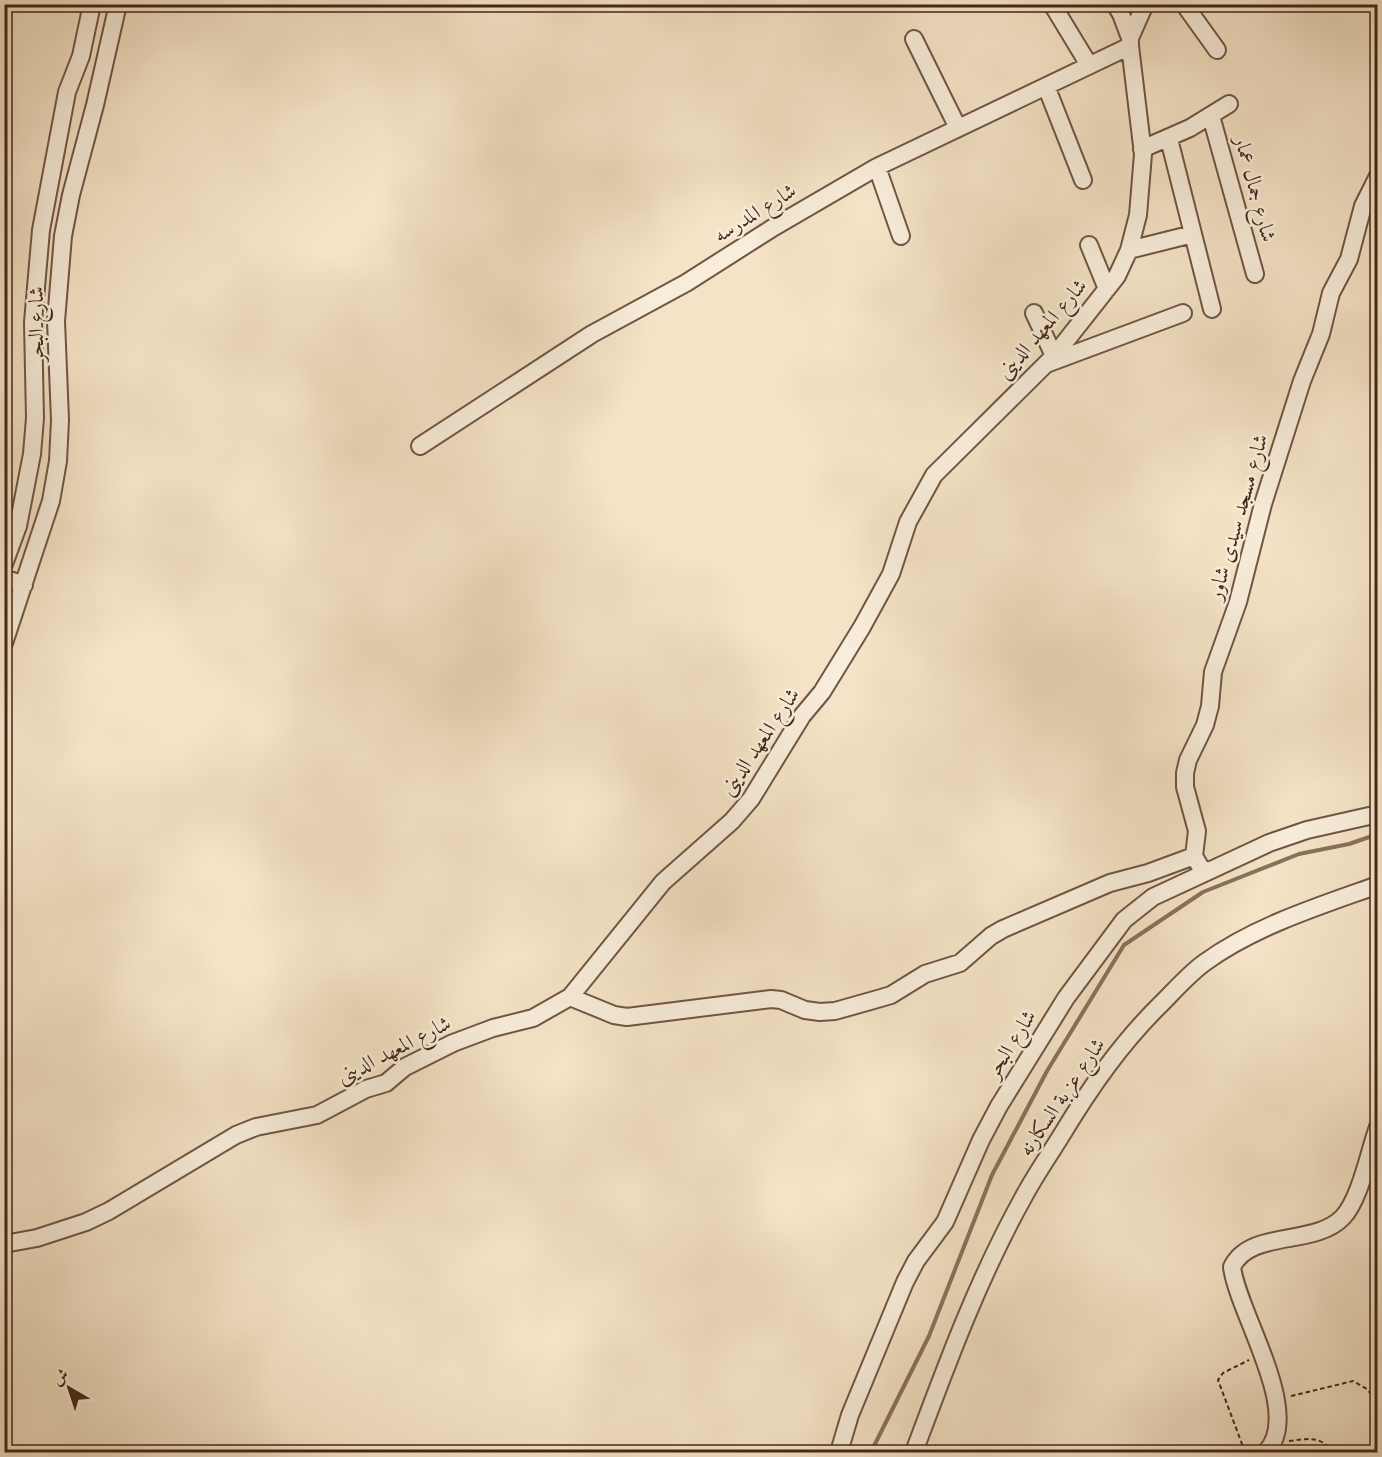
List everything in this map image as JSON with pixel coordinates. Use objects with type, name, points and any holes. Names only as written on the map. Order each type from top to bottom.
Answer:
[{"type":"street","name":"شارع البحر","points":[[4,643],[18,526],[32,454],[35,418],[33,322],[41,230],[67,93],[81,56],[92,4]]},
{"type":"street","name":"شارع البحر","points":[[12,578],[51,501],[58,461],[60,420],[56,321],[63,236],[118,4]]},
{"type":"street","name":"شارع المعهد الدينى","points":[[4,1244],[37,1238],[86,1222],[109,1211],[236,1135],[256,1127],[317,1115],[366,1089],[386,1083],[397,1072],[453,1043],[493,1028],[533,1018],[570,997],[663,882],[732,821],[751,799],[802,716],[822,693],[862,627],[891,574],[908,522],[934,476],[1050,360],[1117,276],[1129,250],[1138,215],[1142,149],[1130,42],[1121,14],[1115,4]]},
{"type":"street","points":[[1130,42],[1145,4]]},
{"type":"street","points":[[1184,4],[1217,50]]},
{"type":"street","points":[[1053,5],[1089,65]]},
{"type":"street","points":[[914,39],[958,128]]},
{"type":"street","name":"شارع المدرسه","points":[[420,446],[592,334],[686,283],[774,227],[877,167],[1089,65],[1130,42]]},
{"type":"street","points":[[1046,86],[1083,180]]},
{"type":"street","points":[[1142,149],[1169,139],[1229,104]]},
{"type":"street","name":"شارع جمال عمار","points":[[1211,116],[1255,274]]},
{"type":"street","points":[[1169,139],[1212,309]]},
{"type":"street","points":[[877,167],[901,236]]},
{"type":"street","name":"شارع مسجد سيدى شاور","points":[[1194,856],[1197,831],[1185,787],[1188,760],[1210,706],[1213,672],[1239,602],[1263,504],[1298,391],[1321,334],[1326,304],[1349,259],[1363,206],[1377,176]]},
{"type":"street","points":[[1129,250],[1193,234]]},
{"type":"street","points":[[1089,245],[1107,289]]},
{"type":"street","points":[[1034,313],[1050,360],[1183,313]]},
{"type":"street","name":"شارع البحر","points":[[839,1452],[853,1406],[905,1282],[916,1261],[945,1222],[981,1140],[999,1106],[1066,998],[1124,920],[1153,897],[1287,835],[1377,814]]},
{"type":"street","points":[[570,997],[614,1015],[627,1017],[771,999],[781,1000],[805,1010],[835,1011],[891,995],[917,978],[960,963],[991,936],[1100,887],[1194,856],[1196,862],[1207,871]]},
{"type":"street","name":"شارع عزبة السكارنه","points":[[914,1452],[960,1332],[1023,1199],[1085,1096],[1116,1053],[1145,1019],[1172,993],[1203,964],[1221,952],[1259,931],[1377,885]]},
{"type":"street","points":[[1270,1447],[1277,1429],[1277,1399],[1263,1354],[1240,1300],[1232,1267],[1242,1253],[1252,1248],[1316,1233],[1342,1219],[1353,1204],[1377,1127]]},
{"type":"path","points":[[1245,1452],[1218,1380],[1223,1373],[1263,1354]]},
{"type":"path","points":[[1277,1399],[1353,1381],[1366,1389],[1377,1403]]},
{"type":"path","points":[[1270,1447],[1315,1438],[1322,1441],[1332,1452]]},
{"type":"waterway","points":[[871,1452],[929,1336],[992,1175],[1047,1071],[1124,945],[1203,892],[1299,854],[1349,844],[1378,834]]}]
